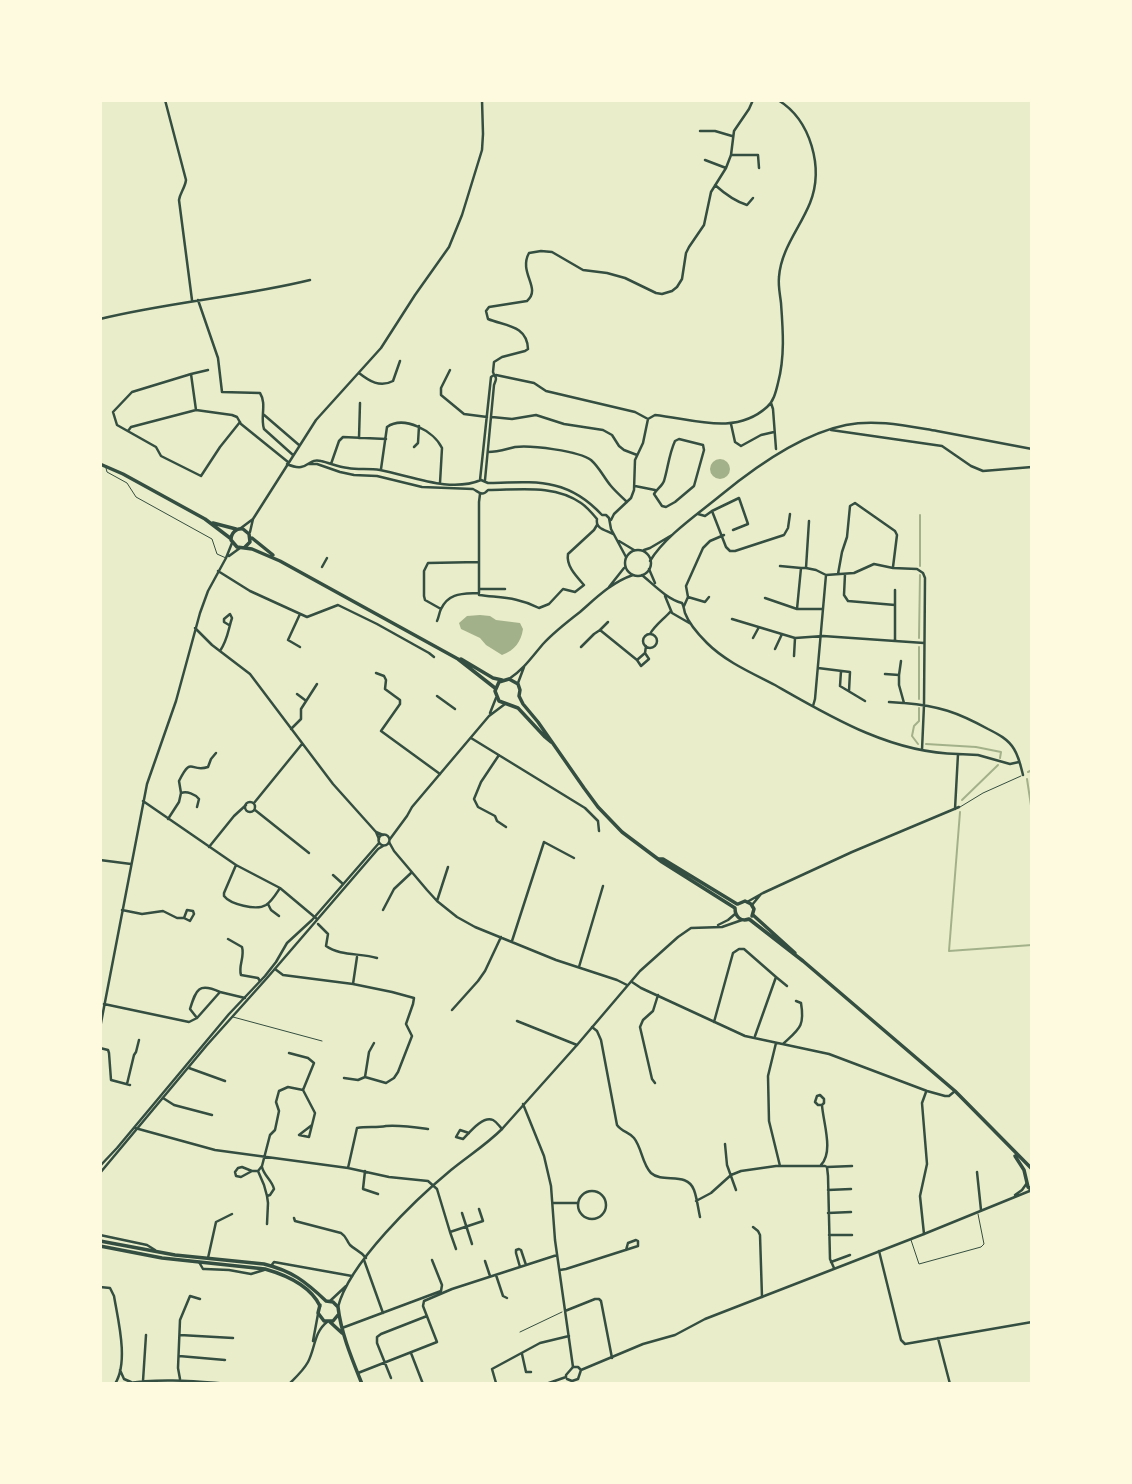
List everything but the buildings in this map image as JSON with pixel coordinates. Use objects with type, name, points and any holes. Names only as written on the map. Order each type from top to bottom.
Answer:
[{"type":"main road","points":[[102,465],[205,519],[242,548],[252,549],[280,561],[493,678],[509,679],[518,684],[520,690],[516,702],[507,704]]},
{"type":"main road","points":[[205,519],[225,527],[246,530],[280,561]]},
{"type":"main road","points":[[232,541],[232,534],[239,529]]},
{"type":"main road","points":[[242,548],[250,542],[250,535]]},
{"type":"main road","points":[[458,659],[495,688],[496,698],[518,708],[551,742]]},
{"type":"main road","points":[[495,688],[502,680]]},
{"type":"main road","points":[[519,696],[610,820],[636,843],[736,909],[742,920],[751,917],[754,911],[747,901],[743,901],[736,909]]},
{"type":"main road","points":[[751,917],[955,1091],[1032,1170],[1027,1180]]},
{"type":"main road","points":[[1008,1145],[1021,1164],[1032,1190]]},
{"type":"main road","points":[[100,1243],[271,1266],[295,1275],[338,1307],[343,1334],[362,1384]]},
{"type":"main road","points":[[100,1243],[162,1258],[265,1269],[302,1285],[320,1306]]},
{"type":"main road","points":[[328,1301],[320,1306],[318,1314],[343,1334]]},
{"type":"main road","points":[[328,1322],[338,1315]]},
{"type":"street","points":[[165,100],[186,180],[186,187],[179,201],[192,300]]},
{"type":"street","points":[[250,535],[253,519],[316,420],[381,348],[449,247],[482,150],[482,100]]},
{"type":"street","points":[[480,480],[495,362],[528,349],[519,330],[509,324],[488,319],[486,311],[494,305],[517,303],[532,298],[525,261],[529,253],[535,252],[552,252],[583,270],[616,275],[656,293],[667,293],[677,287],[682,279],[686,253],[704,226],[711,192],[731,155],[734,131],[752,100]]},
{"type":"street","points":[[479,592],[531,602],[539,608],[549,604],[564,589],[575,592],[584,585],[572,570],[568,554],[594,530],[610,523],[614,514],[627,502],[635,486],[634,467],[648,419],[655,415],[732,424],[758,413],[771,403],[783,350],[780,266],[809,204],[815,179],[806,130],[794,112],[778,100]]},
{"type":"street","points":[[700,131],[715,131],[732,136]]},
{"type":"street","points":[[731,155],[758,155],[760,168]]},
{"type":"street","points":[[705,160],[726,168]]},
{"type":"street","points":[[715,185],[742,204],[747,205],[753,198]]},
{"type":"street","points":[[100,319],[310,280]]},
{"type":"street","points":[[198,300],[218,358],[222,392],[260,393],[263,399],[264,429],[293,455]]},
{"type":"street","points":[[359,372],[372,382],[386,384],[393,381],[400,361]]},
{"type":"street","points":[[208,370],[132,393],[113,412],[117,425],[156,447],[161,456],[201,476],[240,422]]},
{"type":"street","points":[[450,370],[440,388],[441,395],[464,414],[512,419],[536,415],[564,424],[603,430],[612,435],[624,450],[637,455]]},
{"type":"street","points":[[191,374],[196,410]]},
{"type":"street","points":[[495,375],[534,383],[546,391],[635,412],[648,419]]},
{"type":"street","points":[[359,438],[360,403]]},
{"type":"street","points":[[771,403],[776,449]]},
{"type":"street","points":[[128,431],[131,427],[196,410],[232,415],[288,463],[299,469],[317,459],[347,468],[381,470],[411,479],[440,483],[475,483],[480,480],[549,483],[574,492],[601,515],[614,514]]},
{"type":"street","points":[[263,414],[299,445]]},
{"type":"street","points":[[488,490],[486,482],[489,417]]},
{"type":"street","points":[[381,470],[387,427],[392,424],[411,424],[419,426],[440,443],[440,483]]},
{"type":"street","points":[[732,424],[735,442],[741,446],[761,435],[774,432]]},
{"type":"street","points":[[650,561],[675,533],[745,476],[799,443],[831,429],[853,424],[897,425],[1032,449]]},
{"type":"street","points":[[414,447],[418,443],[419,426]]},
{"type":"street","points":[[831,429],[943,446],[971,466],[983,471],[1032,467]]},
{"type":"street","points":[[331,464],[343,437],[386,439]]},
{"type":"street","points":[[679,439],[703,445],[694,486],[666,507],[656,498],[655,491],[663,484],[675,441],[679,439]]},
{"type":"street","points":[[488,452],[526,447],[551,449],[586,457],[598,467],[612,488],[627,502]]},
{"type":"street","points":[[309,464],[422,487],[475,490],[480,494]]},
{"type":"street","points":[[475,483],[475,490]]},
{"type":"street","points":[[635,486],[655,491]]},
{"type":"street","points":[[480,494],[488,490],[537,490],[559,493],[581,503],[597,519],[601,528],[613,534],[626,557],[625,567],[607,590]]},
{"type":"street","points":[[479,592],[480,494]]},
{"type":"street","points":[[698,514],[705,516],[738,498],[748,524],[733,530]]},
{"type":"street","points":[[838,574],[847,537],[849,507],[855,503],[895,531],[897,535],[893,568]]},
{"type":"street","points":[[712,511],[730,551],[781,537],[787,533],[790,514]]},
{"type":"street","points":[[597,519],[601,515]]},
{"type":"street","points":[[607,516],[613,534]]},
{"type":"street","points":[[239,529],[253,519]]},
{"type":"street","points":[[806,568],[809,521]]},
{"type":"street","points":[[618,540],[634,550],[642,551],[675,533]]},
{"type":"street","points":[[673,612],[682,613],[687,598],[686,586],[703,548],[710,541],[722,536]]},
{"type":"street","points":[[100,1028],[147,784],[176,701],[195,628],[208,591],[232,541]]},
{"type":"street","points":[[226,558],[242,548]]},
{"type":"street","points":[[626,557],[634,550]]},
{"type":"street","points":[[642,551],[649,556],[649,569],[656,586]]},
{"type":"street","points":[[322,567],[327,558]]},
{"type":"street","points":[[441,609],[425,600],[424,571],[428,563],[479,562]]},
{"type":"street","points":[[780,566],[806,568],[826,575],[854,573],[870,565],[920,570],[925,578],[922,751]]},
{"type":"street","points":[[625,567],[633,575]]},
{"type":"street","points":[[797,609],[801,568]]},
{"type":"street","points":[[642,575],[649,569]]},
{"type":"street","points":[[218,571],[250,591],[307,617],[338,605],[434,657]]},
{"type":"street","points":[[509,679],[524,667],[545,642],[607,590],[624,578],[642,575],[678,602],[706,642],[728,660],[838,720],[922,751],[978,755],[1010,764],[1019,762]]},
{"type":"street","points":[[813,706],[826,575]]},
{"type":"street","points":[[845,575],[844,595],[848,601],[895,605]]},
{"type":"street","points":[[437,621],[441,609],[458,593],[505,589]]},
{"type":"street","points":[[895,590],[895,641]]},
{"type":"street","points":[[664,594],[673,612],[691,624]]},
{"type":"street","points":[[648,647],[643,643],[644,638],[673,612],[678,602],[687,598],[705,602],[709,597]]},
{"type":"street","points":[[765,598],[797,609],[823,609]]},
{"type":"street","points":[[300,614],[288,640],[300,647]]},
{"type":"street","points":[[732,619],[795,638],[925,643]]},
{"type":"street","points":[[582,647],[608,622]]},
{"type":"street","points":[[220,651],[226,642],[229,625]]},
{"type":"street","points":[[753,638],[759,627]]},
{"type":"street","points":[[195,628],[250,674],[340,792],[386,840],[436,901],[466,922],[627,985]]},
{"type":"street","points":[[600,630],[641,666],[649,659],[646,655],[648,647]]},
{"type":"street","points":[[648,647],[656,645],[657,639],[650,634]]},
{"type":"street","points":[[775,649],[782,634]]},
{"type":"street","points":[[794,656],[795,638]]},
{"type":"street","points":[[637,660],[646,655]]},
{"type":"street","points":[[901,661],[899,685],[904,703]]},
{"type":"street","points":[[518,684],[524,667]]},
{"type":"street","points":[[818,668],[850,672],[849,691]]},
{"type":"street","points":[[841,671],[840,686],[865,701]]},
{"type":"street","points":[[376,673],[384,676],[385,689],[400,700],[382,733],[440,774]]},
{"type":"street","points":[[885,674],[900,674]]},
{"type":"street","points":[[290,729],[301,719],[302,709],[317,684]]},
{"type":"street","points":[[297,694],[307,701]]},
{"type":"street","points":[[437,696],[455,709]]},
{"type":"street","points":[[489,716],[496,698]]},
{"type":"street","points":[[889,702],[949,709],[999,734],[1015,751],[1024,775]]},
{"type":"street","points":[[100,1166],[394,831],[489,716],[507,704]]},
{"type":"street","points":[[471,738],[585,808],[598,821],[598,831]]},
{"type":"street","points":[[238,813],[252,811],[256,807],[254,803],[302,744]]},
{"type":"street","points":[[168,819],[179,802],[179,781],[187,767],[208,767],[216,753]]},
{"type":"street","points":[[747,901],[957,808],[958,754]]},
{"type":"street","points":[[499,755],[481,782],[474,799],[478,807],[495,816],[497,821],[506,827]]},
{"type":"street","points":[[181,793],[196,796],[199,799],[197,807]]},
{"type":"street","points":[[143,800],[236,865],[280,888],[316,918]]},
{"type":"street","points":[[209,847],[234,816],[249,802],[254,803]]},
{"type":"street","points":[[246,805],[246,810],[252,811],[309,853]]},
{"type":"street","points":[[376,832],[379,841]]},
{"type":"street","points":[[345,885],[379,841],[386,840]]},
{"type":"street","points":[[379,841],[386,840]]},
{"type":"street","points":[[512,942],[544,842],[574,858]]},
{"type":"street","points":[[100,860],[131,864]]},
{"type":"street","points":[[236,865],[224,893],[229,901],[262,907],[268,904],[280,888]]},
{"type":"street","points":[[436,901],[448,867]]},
{"type":"street","points":[[383,910],[394,889],[411,873]]},
{"type":"street","points":[[332,875],[345,885]]},
{"type":"street","points":[[579,967],[603,886]]},
{"type":"street","points":[[752,905],[763,892]]},
{"type":"street","points":[[268,904],[279,916]]},
{"type":"street","points":[[715,926],[729,920],[736,909]]},
{"type":"street","points":[[122,910],[142,914],[163,911],[177,918],[184,918]]},
{"type":"street","points":[[273,968],[286,943],[316,918]]},
{"type":"street","points":[[338,1307],[352,1276],[393,1225],[434,1185],[502,1129],[627,985],[668,945],[691,928],[726,926],[742,920]]},
{"type":"street","points":[[318,924],[328,934],[328,948],[377,958]]},
{"type":"street","points":[[452,1010],[485,971],[501,937]]},
{"type":"street","points":[[228,939],[242,947],[244,952],[241,975],[258,978],[261,982]]},
{"type":"street","points":[[714,1022],[733,953],[739,949],[744,949],[787,986]]},
{"type":"street","points":[[353,984],[357,955]]},
{"type":"street","points":[[273,968],[283,975],[353,984],[414,999],[405,1024],[411,1032],[411,1041],[398,1072],[390,1082],[382,1083],[365,1077],[358,1080],[344,1078]]},
{"type":"street","points":[[755,1038],[776,977]]},
{"type":"street","points":[[631,981],[745,1036],[829,1054],[945,1096],[955,1091]]},
{"type":"street","points":[[197,1018],[190,1009],[200,988],[246,998]]},
{"type":"street","points":[[100,990],[106,990]]},
{"type":"street","points":[[104,1004],[184,1022],[197,1018],[220,992]]},
{"type":"street","points":[[236,995],[242,1003]]},
{"type":"street","points":[[655,1083],[640,1027],[643,1020],[653,1012],[658,995]]},
{"type":"street","points":[[783,1044],[800,1027],[803,1020],[801,1003],[796,1001]]},
{"type":"street","points":[[187,1067],[242,1003]]},
{"type":"street","points":[[517,1021],[577,1045]]},
{"type":"street","points":[[592,1027],[601,1040],[617,1125],[634,1138],[652,1174],[664,1179],[686,1181],[692,1187],[700,1217]]},
{"type":"street","points":[[100,1048],[108,1050],[111,1080],[129,1085],[139,1040]]},
{"type":"street","points":[[776,1042],[768,1076],[769,1121],[780,1166]]},
{"type":"street","points":[[365,1077],[369,1052],[374,1043]]},
{"type":"street","points":[[289,1053],[314,1063],[303,1090],[315,1113],[312,1125]]},
{"type":"street","points":[[187,1067],[225,1081]]},
{"type":"street","points":[[258,1171],[265,1157],[270,1135],[275,1130],[279,1091],[288,1087],[303,1090]]},
{"type":"street","points":[[924,1234],[920,1196],[927,1164],[922,1103],[927,1091]]},
{"type":"street","points":[[162,1097],[174,1105],[212,1115]]},
{"type":"street","points":[[523,1104],[548,1167],[556,1255],[573,1367]]},
{"type":"street","points":[[821,1165],[826,1160],[827,1141],[822,1105]]},
{"type":"street","points":[[469,1133],[488,1119],[502,1129]]},
{"type":"street","points":[[348,1168],[357,1128],[394,1125],[428,1129]]},
{"type":"street","points":[[135,1128],[215,1150],[428,1181],[434,1185],[438,1194],[456,1249]]},
{"type":"street","points":[[100,1173],[135,1128]]},
{"type":"street","points":[[725,1144],[725,1160],[736,1190]]},
{"type":"street","points":[[262,1166],[274,1189],[267,1196]]},
{"type":"street","points":[[696,1201],[711,1193],[731,1175],[741,1171],[780,1166],[852,1166]]},
{"type":"street","points":[[827,1167],[829,1235],[834,1268]]},
{"type":"street","points":[[252,1171],[258,1171]]},
{"type":"street","points":[[258,1171],[267,1196],[267,1224]]},
{"type":"street","points":[[365,1171],[363,1189],[378,1194]]},
{"type":"street","points":[[978,1172],[979,1211]]},
{"type":"street","points":[[1012,1197],[1022,1190],[1027,1180]]},
{"type":"street","points":[[417,1181],[438,1194]]},
{"type":"street","points":[[828,1190],[851,1189]]},
{"type":"street","points":[[581,1370],[643,1344],[675,1335],[705,1320],[1032,1190]]},
{"type":"street","points":[[592,1191],[602,1197],[605,1208],[601,1215],[591,1219],[581,1214],[578,1203],[582,1195],[592,1191]]},
{"type":"street","points":[[553,1203],[578,1203]]},
{"type":"street","points":[[450,1232],[483,1223],[479,1209]]},
{"type":"street","points":[[462,1213],[472,1244]]},
{"type":"street","points":[[828,1213],[851,1213]]},
{"type":"street","points":[[208,1258],[216,1222],[232,1214]]},
{"type":"street","points":[[294,1218],[295,1221],[341,1233],[347,1237],[349,1244],[361,1251],[383,1313]]},
{"type":"street","points":[[753,1227],[760,1235],[762,1297]]},
{"type":"street","points":[[100,1235],[147,1245],[157,1252]]},
{"type":"street","points":[[829,1235],[852,1235]]},
{"type":"street","points":[[520,1266],[516,1253],[519,1249],[526,1265]]},
{"type":"street","points":[[559,1270],[626,1250]]},
{"type":"street","points":[[879,1251],[905,1345],[1032,1322]]},
{"type":"street","points":[[358,1374],[437,1342],[423,1302],[452,1289],[556,1255]]},
{"type":"street","points":[[831,1262],[850,1255]]},
{"type":"street","points":[[342,1328],[441,1291],[442,1285],[432,1260]]},
{"type":"street","points":[[485,1261],[489,1276]]},
{"type":"street","points":[[271,1266],[274,1262],[352,1276]]},
{"type":"street","points":[[496,1275],[503,1296],[507,1298]]},
{"type":"street","points":[[328,1301],[348,1283]]},
{"type":"street","points":[[100,1287],[110,1288],[114,1296],[121,1347],[120,1370],[115,1384]]},
{"type":"street","points":[[180,1379],[180,1320],[190,1296],[200,1299]]},
{"type":"street","points":[[565,1311],[595,1300],[601,1301],[612,1358]]},
{"type":"street","points":[[312,1351],[318,1314]]},
{"type":"street","points":[[391,1378],[377,1343],[379,1335],[427,1316]]},
{"type":"street","points":[[289,1384],[302,1371],[320,1328],[328,1322]]},
{"type":"street","points":[[143,1381],[146,1335]]},
{"type":"street","points":[[180,1335],[233,1338]]},
{"type":"street","points":[[496,1383],[492,1369],[540,1343],[569,1336]]},
{"type":"street","points":[[938,1338],[950,1384]]},
{"type":"street","points":[[411,1353],[423,1384]]},
{"type":"street","points":[[522,1354],[526,1372],[531,1373]]},
{"type":"street","points":[[179,1356],[225,1360]]},
{"type":"street","points":[[567,1381],[568,1371],[573,1367],[581,1370]]},
{"type":"street","points":[[120,1370],[124,1379],[134,1382]]},
{"type":"street","points":[[580,1384],[578,1379],[581,1370]]},
{"type":"street","points":[[122,1384],[180,1379],[229,1384]]},
{"type":"street","points":[[547,1384],[578,1379]]},
{"type":"lane","points":[[102,465],[107,472],[127,483],[136,498],[212,539],[216,554],[226,558]]},
{"type":"lane","points":[[957,808],[1024,775]]},
{"type":"lane","points":[[232,1017],[322,1041]]},
{"type":"lane","points":[[910,1239],[919,1264],[981,1247],[984,1244],[979,1211]]},
{"type":"lane","points":[[520,1332],[565,1311]]},
{"type":"shaded area","points":[[716,459],[724,459],[730,469],[724,479],[716,479],[710,473],[710,465]]},
{"type":"shaded area","points":[[480,615],[520,623],[523,629],[517,645],[502,655],[480,638],[461,629],[459,623],[467,616]]},
{"type":"waterway","points":[[920,515],[920,566]]},
{"type":"waterway","points":[[919,638],[920,575]]},
{"type":"waterway","points":[[919,647],[919,699]]},
{"type":"waterway","points":[[918,744],[912,736],[914,726],[919,721],[919,708]]},
{"type":"waterway","points":[[926,744],[976,747],[1001,752],[1000,758]]},
{"type":"waterway","points":[[962,800],[998,765]]},
{"type":"waterway","points":[[1028,772],[1032,770]]},
{"type":"waterway","points":[[1027,779],[1032,812]]},
{"type":"waterway","points":[[960,812],[949,951],[1032,945]]}]
